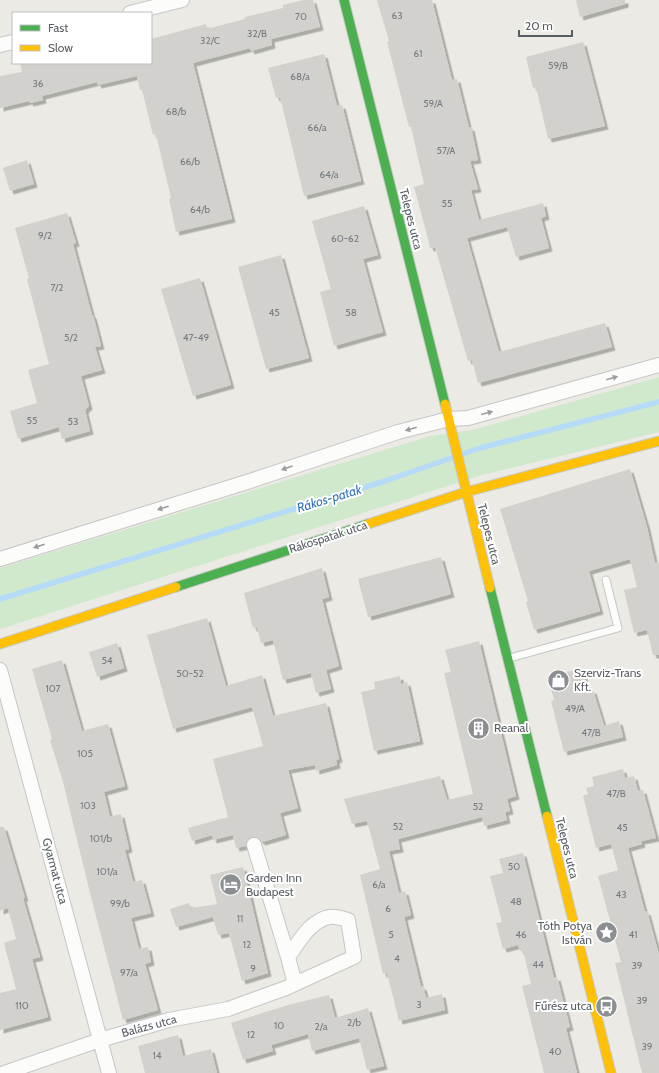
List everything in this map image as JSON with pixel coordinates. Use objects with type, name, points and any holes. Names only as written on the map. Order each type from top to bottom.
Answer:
[{"type":"street","points":[[134,12],[182,0]]},
{"type":"street","name":"Telepes utca","points":[[344,0],[611,1073]]},
{"type":"street","points":[[0,45],[12,42]]},
{"type":"street","points":[[0,559],[248,482],[398,432],[449,419],[468,418],[659,365]]},
{"type":"street","name":"Rákospatak utca","points":[[0,644],[466,492],[659,442]]},
{"type":"street","name":"Gyarmat utca","points":[[0,670],[109,1073]]},
{"type":"street","points":[[254,845],[295,984]]},
{"type":"street","name":"Balázs utca","points":[[4,1073],[100,1040],[169,1020],[228,1009],[295,984],[354,957],[348,920],[331,917],[317,922],[305,933],[288,957]]},
{"type":"lane","points":[[508,658],[618,628],[606,580]]},
{"type":"green space","points":[[659,377],[659,432],[482,475],[0,629],[0,568],[430,436],[473,430]]},
{"type":"building","points":[[303,0],[313,0],[320,27],[271,39],[272,45],[251,51],[250,48],[193,63],[232,219],[176,232],[169,199],[171,198],[156,134],[153,135],[137,76],[98,85],[97,82],[42,96],[43,100],[30,103],[29,101],[0,108],[0,76],[22,72],[20,64],[152,64],[152,39],[206,24],[207,29],[245,19],[245,17],[283,8],[283,5]]},
{"type":"building","points":[[377,0],[432,0],[452,80],[457,79],[469,128],[471,127],[478,160],[470,161],[478,189],[471,190],[479,220],[543,203],[546,216],[541,218],[549,248],[516,257],[507,227],[467,238],[499,352],[605,323],[612,347],[478,383],[472,360],[468,361],[435,247],[430,248],[414,187],[424,184],[411,127],[409,127],[387,42],[389,41]]},
{"type":"building","points":[[576,0],[625,0],[625,4],[580,17]]},
{"type":"building","points":[[583,42],[605,126],[548,139],[536,87],[533,88],[526,57]]},
{"type":"building","points":[[324,54],[337,106],[342,105],[361,181],[304,196],[280,97],[276,98],[268,68]]},
{"type":"building","points":[[27,160],[34,184],[10,191],[3,168]]},
{"type":"building","points":[[364,206],[378,255],[363,259],[383,332],[334,346],[320,292],[331,289],[312,221]]},
{"type":"building","points":[[67,213],[76,243],[73,244],[101,346],[95,347],[102,370],[81,376],[89,406],[85,410],[90,431],[62,439],[59,427],[18,439],[10,411],[37,403],[28,370],[49,364],[27,279],[29,278],[15,228]]},
{"type":"building","points":[[281,255],[309,358],[266,369],[238,267]]},
{"type":"building","points":[[200,278],[231,385],[193,396],[161,289]]},
{"type":"building","points":[[630,469],[647,527],[655,563],[659,562],[659,655],[653,655],[647,630],[634,633],[624,590],[637,587],[630,559],[589,571],[600,611],[534,630],[526,602],[528,601],[500,509]]},
{"type":"building","points":[[441,557],[451,594],[368,617],[358,579]]},
{"type":"building","points":[[322,568],[329,597],[322,599],[339,666],[326,670],[331,689],[316,693],[311,673],[283,680],[273,640],[261,643],[257,627],[253,628],[244,593]]},
{"type":"building","points":[[207,618],[226,686],[262,675],[273,716],[326,703],[339,759],[336,760],[337,765],[316,771],[315,765],[288,770],[298,808],[280,813],[286,835],[262,842],[256,837],[252,837],[248,840],[246,846],[236,848],[233,835],[213,840],[212,835],[192,841],[188,828],[228,817],[213,759],[263,746],[252,707],[173,729],[147,635]]},
{"type":"building","points":[[479,641],[516,796],[507,799],[510,811],[505,812],[507,820],[484,826],[482,817],[398,839],[400,849],[389,851],[399,893],[405,891],[411,915],[404,917],[421,987],[423,986],[426,998],[442,994],[445,1010],[399,1021],[387,973],[383,974],[360,875],[380,869],[367,821],[352,824],[344,799],[440,776],[447,800],[473,794],[444,673],[451,672],[445,650]]},
{"type":"building","points":[[117,643],[124,668],[97,677],[89,652]]},
{"type":"building","points":[[62,660],[82,731],[108,724],[125,786],[104,792],[110,817],[121,814],[129,849],[125,850],[133,882],[142,880],[151,913],[131,918],[139,949],[148,947],[151,962],[145,964],[158,1010],[123,1020],[63,782],[50,740],[52,739],[32,669]]},
{"type":"building","points":[[582,668],[588,691],[593,690],[604,726],[619,721],[623,737],[564,752],[551,701],[554,700],[548,677]]},
{"type":"building","points":[[400,676],[401,684],[407,682],[420,741],[374,751],[361,692],[375,689],[374,682]]},
{"type":"building","points":[[623,769],[625,778],[634,776],[638,791],[643,790],[656,838],[641,841],[642,844],[628,848],[645,912],[647,911],[659,955],[659,1073],[642,1073],[615,963],[621,962],[598,876],[618,870],[611,844],[596,848],[583,796],[588,794],[586,788],[594,786],[592,777]]},
{"type":"building","points":[[0,827],[4,827],[25,898],[23,898],[40,957],[32,959],[48,1017],[0,1030],[0,993],[16,989],[4,943],[16,939],[8,908],[0,911]]},
{"type":"building","points":[[523,853],[554,978],[557,977],[570,1027],[566,1028],[577,1073],[544,1073],[522,986],[531,984],[523,950],[520,951],[518,945],[503,949],[496,923],[502,922],[490,876],[503,873],[499,859]]},
{"type":"building","points":[[243,867],[268,973],[242,981],[229,933],[218,935],[213,917],[176,927],[170,909],[189,903],[191,908],[217,904],[210,875]]},
{"type":"building","points":[[329,995],[335,1018],[368,1008],[384,1066],[367,1070],[359,1038],[312,1051],[308,1034],[271,1045],[273,1051],[243,1060],[231,1023],[288,1005]]},
{"type":"building","points":[[178,1035],[183,1056],[211,1049],[217,1073],[145,1073],[138,1046]]},
{"type":"waterway","name":"Rákos-patak","points":[[0,599],[385,481],[480,448],[659,402]]},
{"type":"traffic: fast","points":[[344,0],[445,404]]},
{"type":"traffic: fast","points":[[176,587],[368,524]]},
{"type":"traffic: fast","points":[[490,588],[547,816]]},
{"type":"traffic: slow","points":[[445,404],[490,588]]},
{"type":"traffic: slow","points":[[368,524],[466,492],[659,441]]},
{"type":"traffic: slow","points":[[0,644],[176,587]]},
{"type":"traffic: slow","points":[[547,816],[611,1073]]},
{"type":"place","name":"Szerviz-Trans Kft.","points":[[558,680]]},
{"type":"place","name":"Reanal","points":[[479,728]]},
{"type":"place","name":"Garden Inn Budapest","points":[[230,885]]},
{"type":"place","name":"Tóth Potya István","points":[[607,933]]},
{"type":"place","name":"Fűrész utca","points":[[607,1006]]}]
